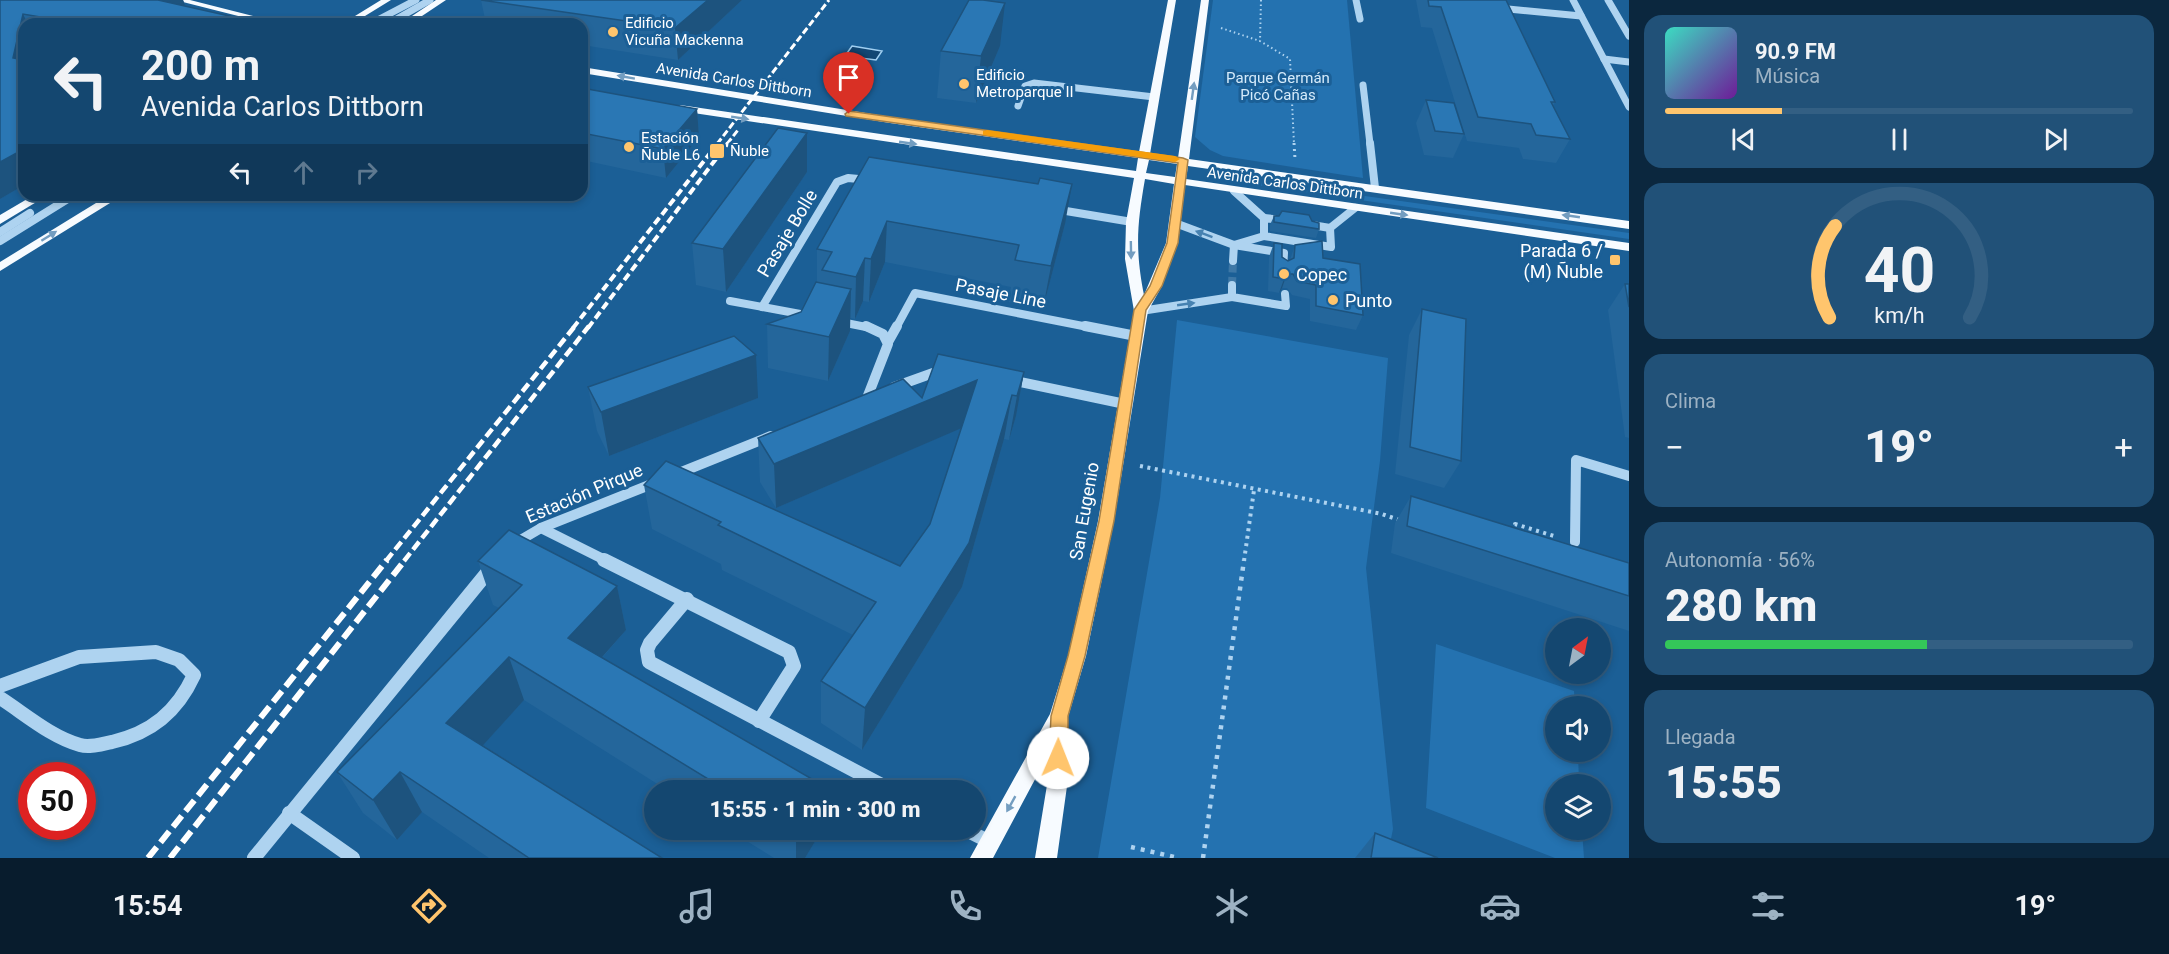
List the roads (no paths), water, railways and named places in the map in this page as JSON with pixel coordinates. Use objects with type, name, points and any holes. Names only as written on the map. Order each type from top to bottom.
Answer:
[{"type":"main road","points":[[178,0],[255,18]]},
{"type":"main road","points":[[356,18],[387,0]]},
{"type":"main road","points":[[414,18],[442,0]]},
{"type":"main road","name":"San Eugenio","points":[[1046,858],[1058,779],[1059,716],[1092,588],[1116,461],[1140,310],[1131,259],[1132,222],[1172,0]]},
{"type":"main road","name":"San Eugenio","points":[[1140,310],[1156,286],[1167,262],[1175,223],[1205,0]]},
{"type":"main road","name":"Avenida Carlos Dittborn","points":[[588,71],[832,111],[1629,225]]},
{"type":"main road","name":"Avenida Carlos Dittborn","points":[[669,106],[1179,183],[1629,247]]},
{"type":"main road","points":[[0,220],[32,201]]},
{"type":"main road","points":[[0,267],[107,201]]},
{"type":"main road","name":"San Eugenio","points":[[986,850],[1059,716]]},
{"type":"street","points":[[382,18],[416,0]]},
{"type":"street","points":[[398,18],[430,0]]},
{"type":"street","points":[[1356,0],[1360,19]]},
{"type":"street","points":[[1573,0],[1629,106]]},
{"type":"street","points":[[1608,0],[1629,36]]},
{"type":"street","points":[[1491,8],[1581,15]]},
{"type":"street","points":[[1604,59],[1629,62]]},
{"type":"street","points":[[1018,106],[1025,86],[1034,83],[1154,97]]},
{"type":"street","points":[[1363,85],[1375,188]]},
{"type":"street","name":"Pasaje Bolle","points":[[762,307],[837,182],[843,178],[878,181]]},
{"type":"street","points":[[1234,191],[1268,219],[1264,236]]},
{"type":"street","points":[[0,232],[51,201]]},
{"type":"street","points":[[0,241],[64,201]]},
{"type":"street","points":[[1043,208],[1132,222]]},
{"type":"street","points":[[1312,225],[1330,228],[1355,208]]},
{"type":"street","points":[[1175,223],[1234,245],[1284,253],[1331,247]]},
{"type":"street","points":[[1330,228],[1331,247]]},
{"type":"street","points":[[1234,245],[1264,236],[1331,247]]},
{"type":"street","points":[[1233,261],[1234,245]]},
{"type":"street","points":[[1283,269],[1284,253]]},
{"type":"street","points":[[1232,285],[1232,297]]},
{"type":"street","name":"Pasaje Line","points":[[957,371],[933,373],[872,396],[888,342],[915,293],[1136,336]]},
{"type":"street","points":[[1140,310],[1232,297],[1286,306],[1285,294]]},
{"type":"street","points":[[730,301],[816,317]]},
{"type":"street","points":[[827,319],[879,330],[888,342]]},
{"type":"street","points":[[994,376],[1125,404]]},
{"type":"street","name":"Estación Pirque","points":[[254,858],[500,557],[514,544],[542,528],[780,433]]},
{"type":"street","points":[[1575,542],[1576,460],[1629,476]]},
{"type":"street","points":[[542,528],[789,652],[794,666],[759,721]]},
{"type":"street","points":[[687,599],[650,643],[647,650],[649,662],[872,780]]},
{"type":"street","points":[[0,686],[79,657],[156,652],[179,660],[194,675],[186,695],[156,726],[127,739],[83,747],[44,727],[0,698]]},
{"type":"street","points":[[290,813],[353,858]]},
{"type":"tunnel","points":[[1232,285],[1233,261]]},
{"type":"railway","points":[[717,144],[829,0]]},
{"type":"railway","points":[[727,144],[738,130]]},
{"type":"railway","points":[[573,328],[718,143]]},
{"type":"railway","points":[[588,328],[728,143]]},
{"type":"railway","points":[[386,561],[575,326]]},
{"type":"railway","points":[[404,561],[589,326]]},
{"type":"railway","points":[[148,858],[387,560]]},
{"type":"railway","points":[[170,858],[405,560]]},
{"type":"place","name":"Edificio Vicuña Mackenna","points":[[613,32]]},
{"type":"place","name":"Edificio Metroparque II","points":[[964,84]]},
{"type":"place","name":"Estación Ñuble L6","points":[[629,147]]},
{"type":"place","name":"Ñuble","points":[[717,151]]},
{"type":"place","name":"Parada 6 / (M) Ñuble","points":[[1615,260]]},
{"type":"place","name":"Copec","points":[[1284,274]]},
{"type":"place","name":"Punto","points":[[1333,300]]},
{"type":"park label","name":"Parque Germán Picó Cañas","points":[[1278,86]]}]
